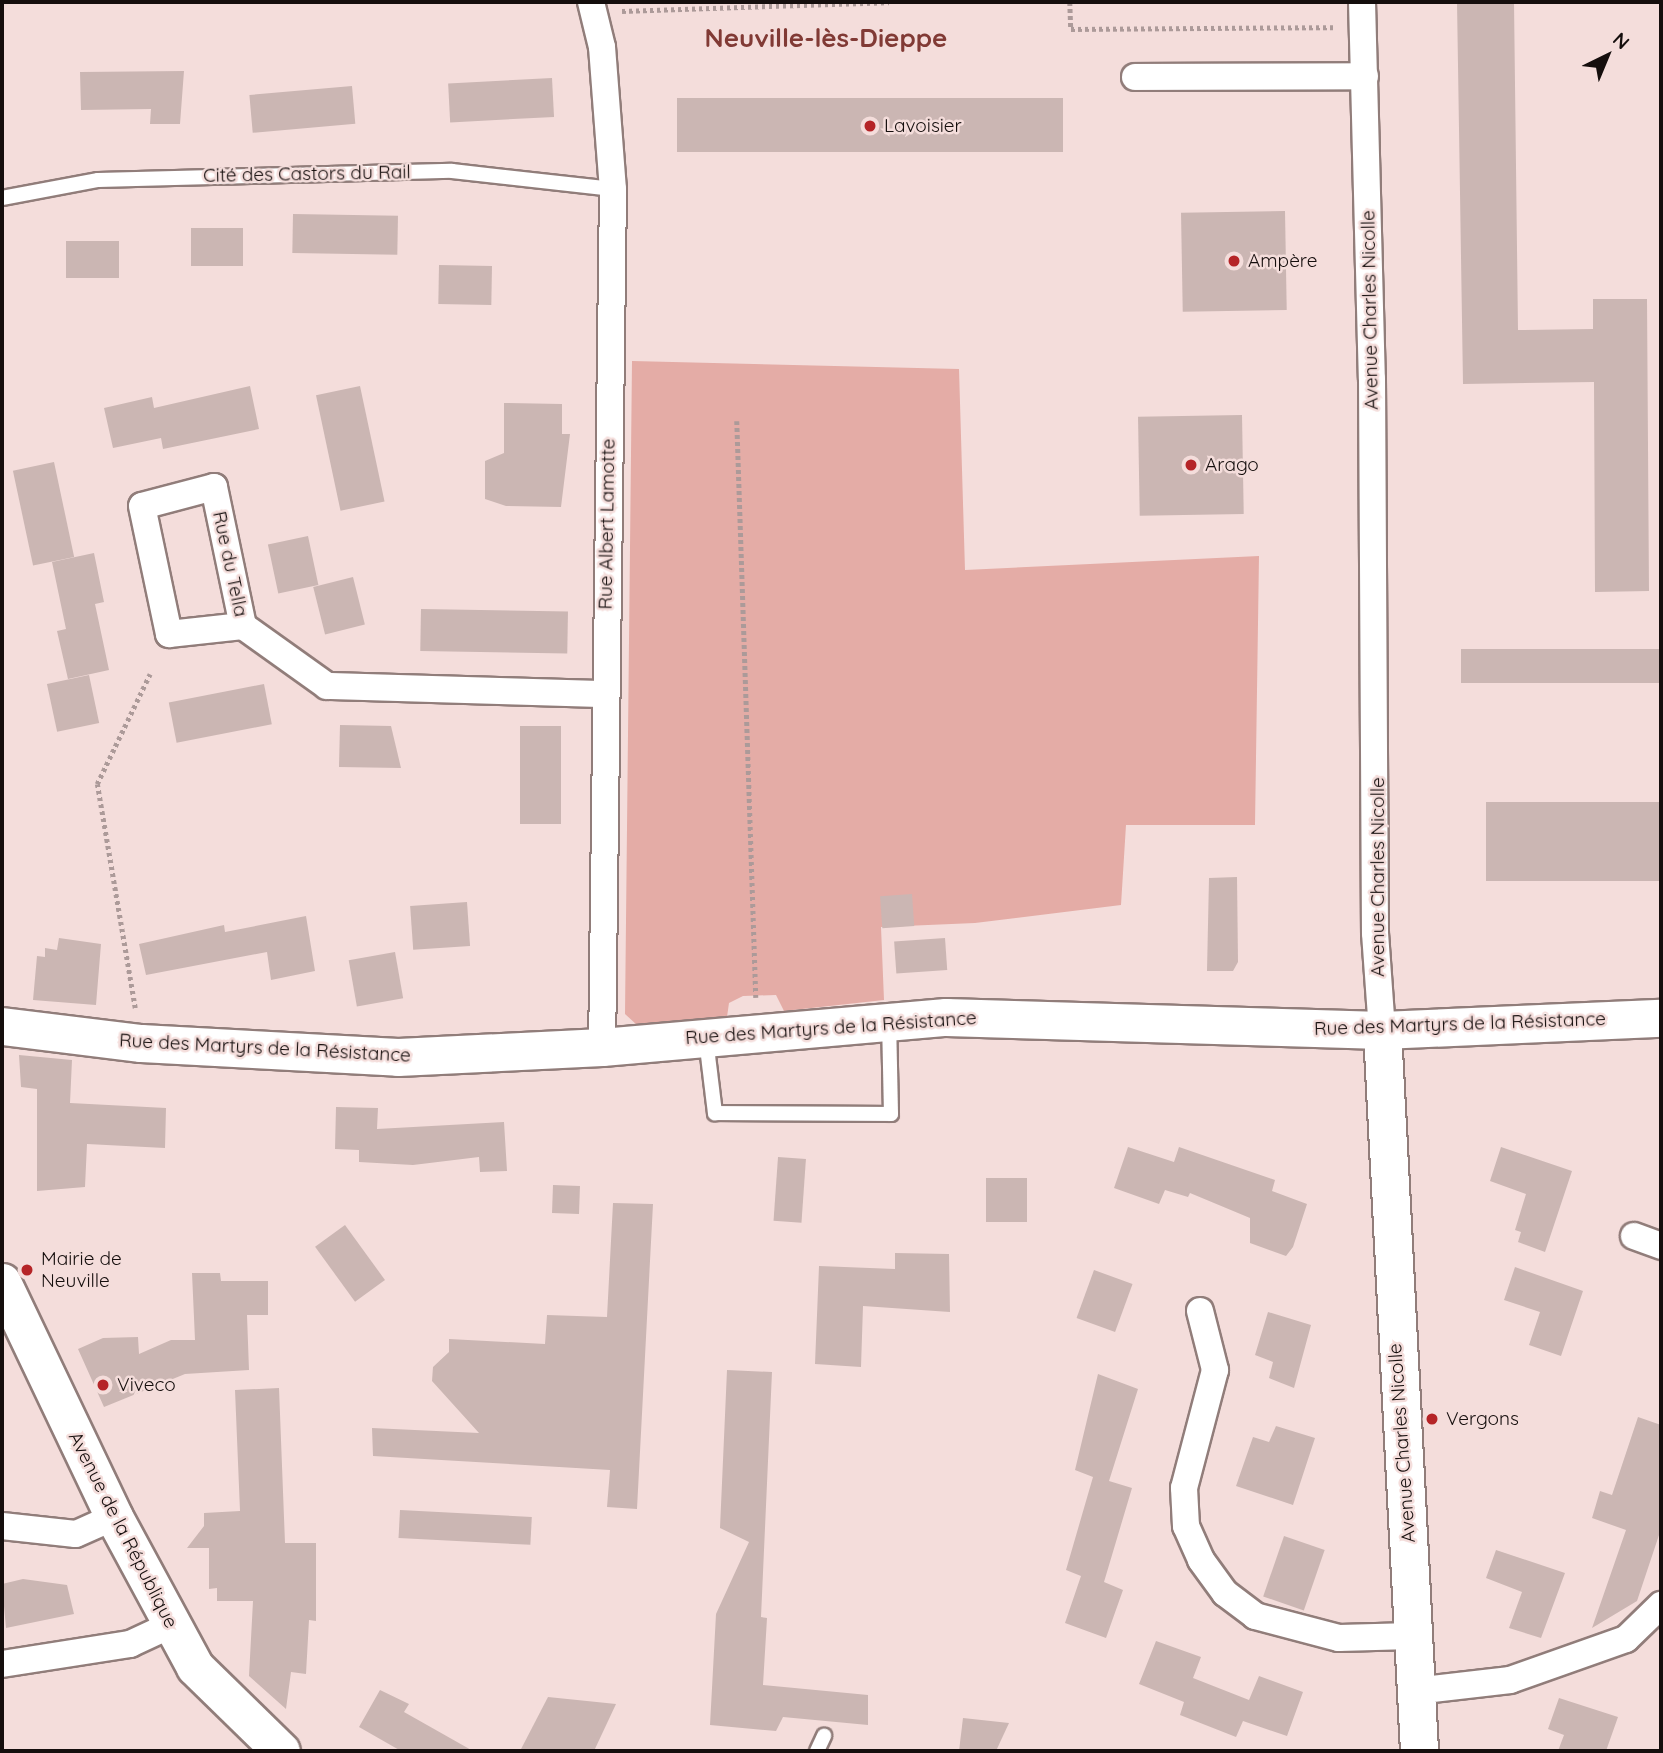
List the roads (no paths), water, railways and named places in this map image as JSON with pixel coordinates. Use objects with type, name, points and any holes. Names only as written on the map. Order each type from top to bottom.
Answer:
[{"type":"street","name":"Rue Albert Lamotte","points":[[592,7],[602,47],[613,189],[604,694],[602,1047]]},
{"type":"street","name":"Avenue Charles Nicolle","points":[[1362,14],[1376,933],[1419,1751]]},
{"type":"street","points":[[1135,77],[1364,76]]},
{"type":"street","name":"Rue du Tella","points":[[243,626],[214,487],[142,506],[169,634],[243,626],[327,686],[604,694]]},
{"type":"street","name":"Rue des Martyrs de la Résistance","points":[[2,1026],[141,1043],[398,1057],[602,1047],[757,1030],[946,1017],[1382,1030],[1661,1018]]},
{"type":"street","points":[[1634,1236],[1661,1246]]},
{"type":"street","name":"Avenue de la République","points":[[2,1282],[114,1517],[195,1667],[281,1751]]},
{"type":"street","points":[[1199,1311],[1215,1370],[1184,1488],[1186,1526],[1201,1560],[1225,1593],[1255,1616],[1339,1638],[1412,1636]]},
{"type":"street","points":[[2,1526],[76,1534],[114,1517]]},
{"type":"street","points":[[1415,1691],[1523,1675],[1626,1639],[1661,1605]]},
{"type":"street","points":[[2,1664],[131,1644],[172,1625]]},
{"type":"lane","name":"Cité des Castors du Rail","points":[[2,198],[98,180],[425,171],[613,189]]},
{"type":"lane","points":[[705,1035],[715,1113],[891,1114],[889,1021]]},
{"type":"lane","points":[[817,1751],[824,1736]]},
{"type":"place","name":"Lavoisier","points":[[870,126]]},
{"type":"place","name":"Ampère","points":[[1234,261]]},
{"type":"place","name":"Arago","points":[[1191,465]]},
{"type":"place","name":"Mairie de Neuville","points":[[27,1270]]},
{"type":"place","name":"Viveco","points":[[103,1385]]},
{"type":"place","name":"Vergons","points":[[1432,1419]]},
{"type":"district","name":"Neuville-lès-Dieppe","points":[[826,38]]}]
